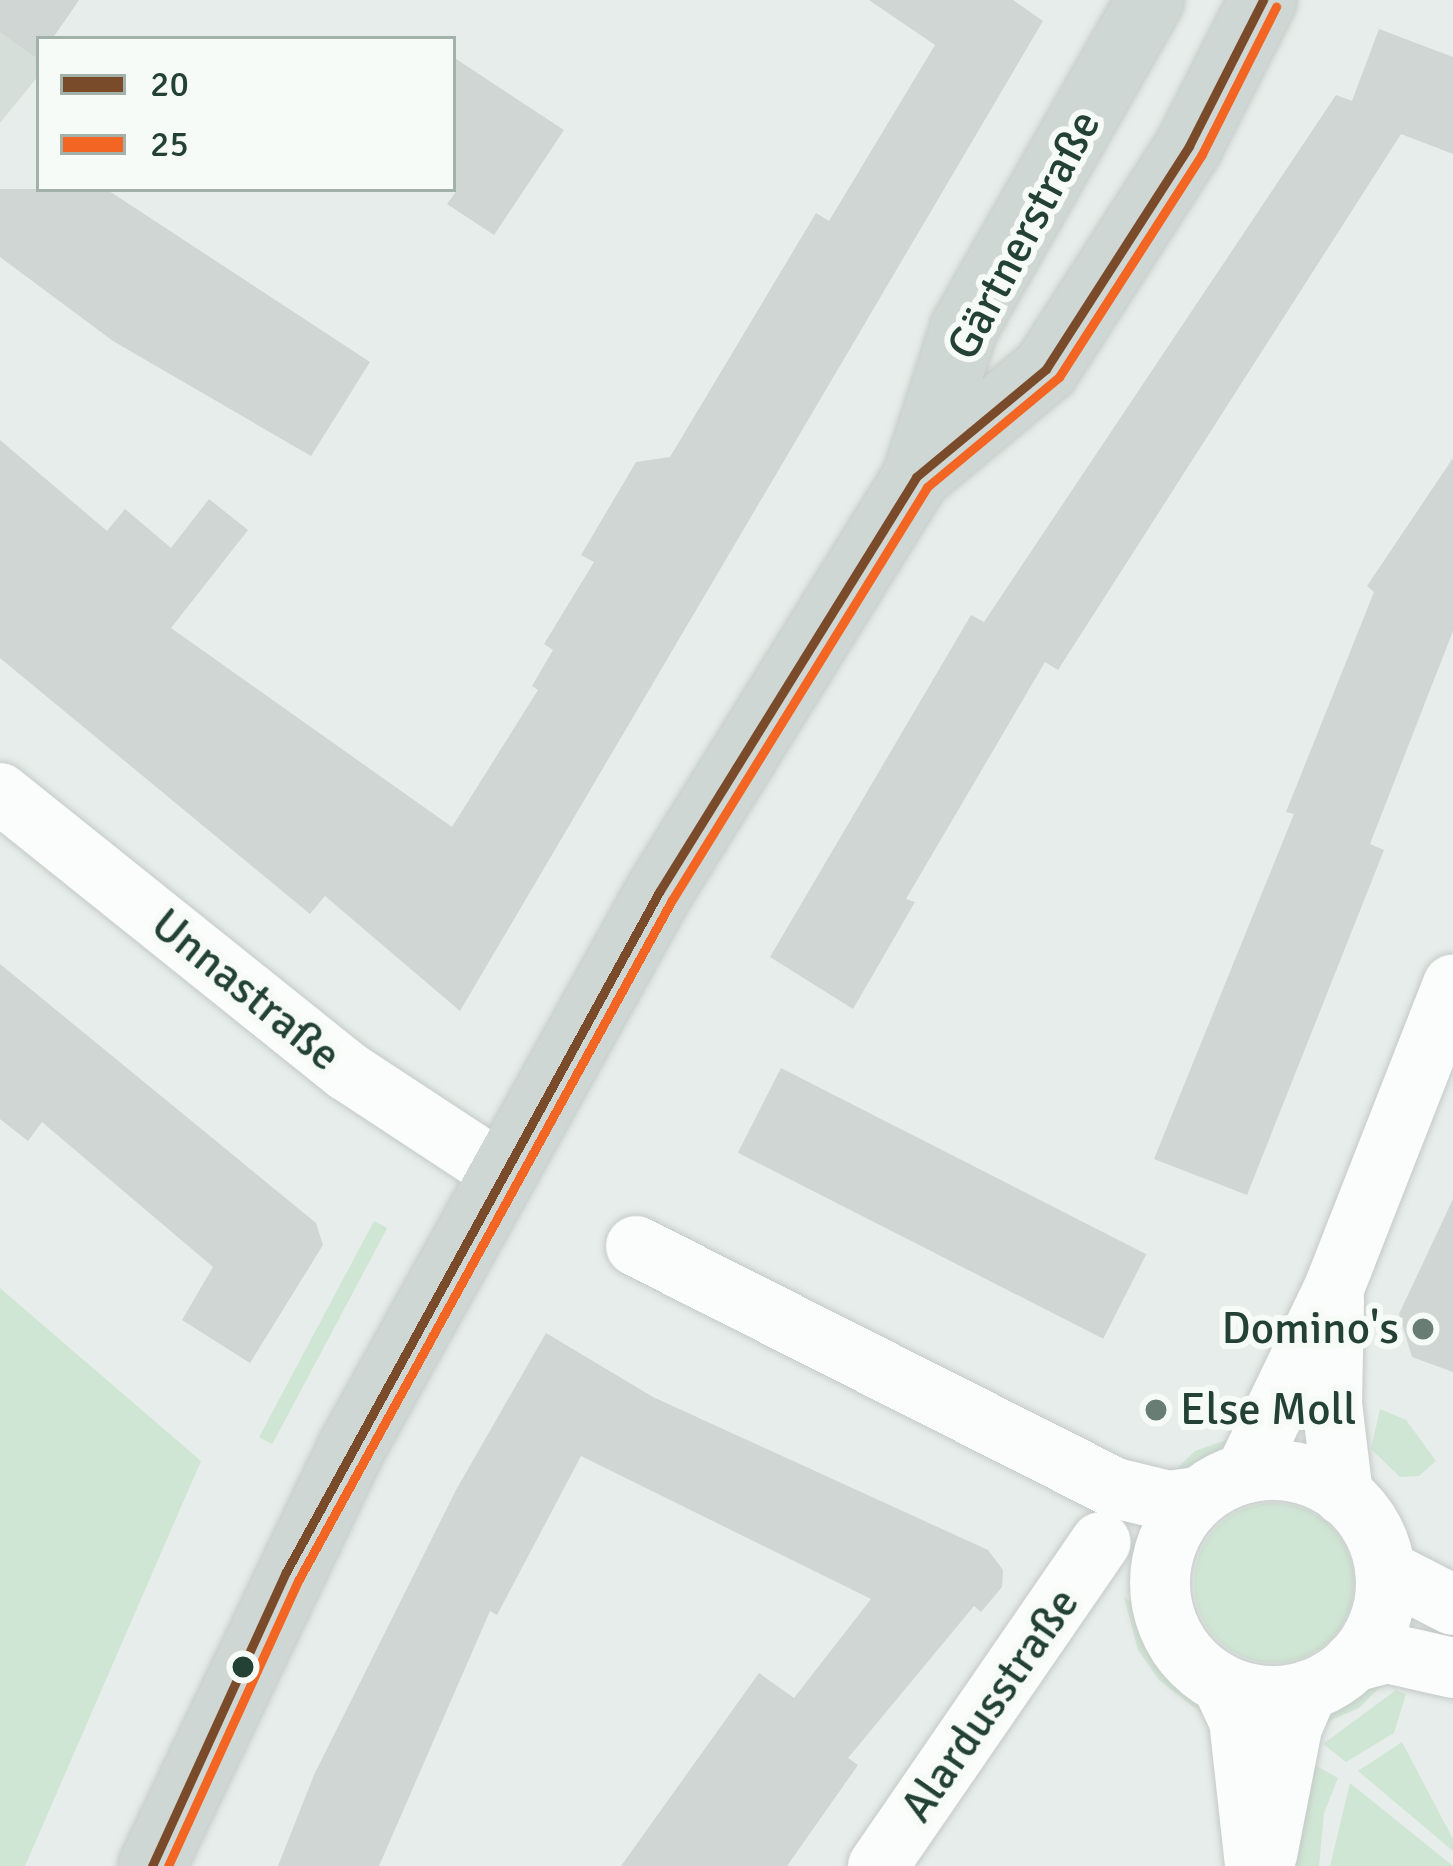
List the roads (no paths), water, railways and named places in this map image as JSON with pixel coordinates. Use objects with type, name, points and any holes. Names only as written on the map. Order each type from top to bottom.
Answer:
[{"type":"main road","name":"Gärtnerstraße","points":[[152,1866],[286,1572],[671,873],[916,477],[964,328],[1150,0]]},
{"type":"main road","name":"Gärtnerstraße","points":[[916,477],[1046,369],[1190,146],[1263,0]]},
{"type":"street","name":"Unnastraße","points":[[0,793],[347,1071],[502,1173]]},
{"type":"street","points":[[1453,985],[1334,1288],[1222,1485],[1163,1551],[1161,1601],[1180,1649],[1222,1684],[1266,1696],[1404,1654],[1453,1668]]},
{"type":"street","points":[[636,1246],[1053,1460],[1136,1496],[1298,1472],[1343,1495],[1370,1525],[1385,1570],[1379,1622],[1292,1727],[1259,1866]]},
{"type":"street","points":[[1334,1288],[1332,1404],[1343,1495]]},
{"type":"street","points":[[1053,1460],[1101,1542],[1161,1601]]},
{"type":"street","name":"Alardusstraße","points":[[878,1866],[1101,1542]]},
{"type":"street","points":[[1385,1570],[1453,1605]]},
{"type":"street","points":[[1222,1684],[1239,1720],[1259,1866]]},
{"type":"place","name":"Domino's","points":[[1423,1329]]},
{"type":"place","name":"Else Moll","points":[[1156,1410]]}]
